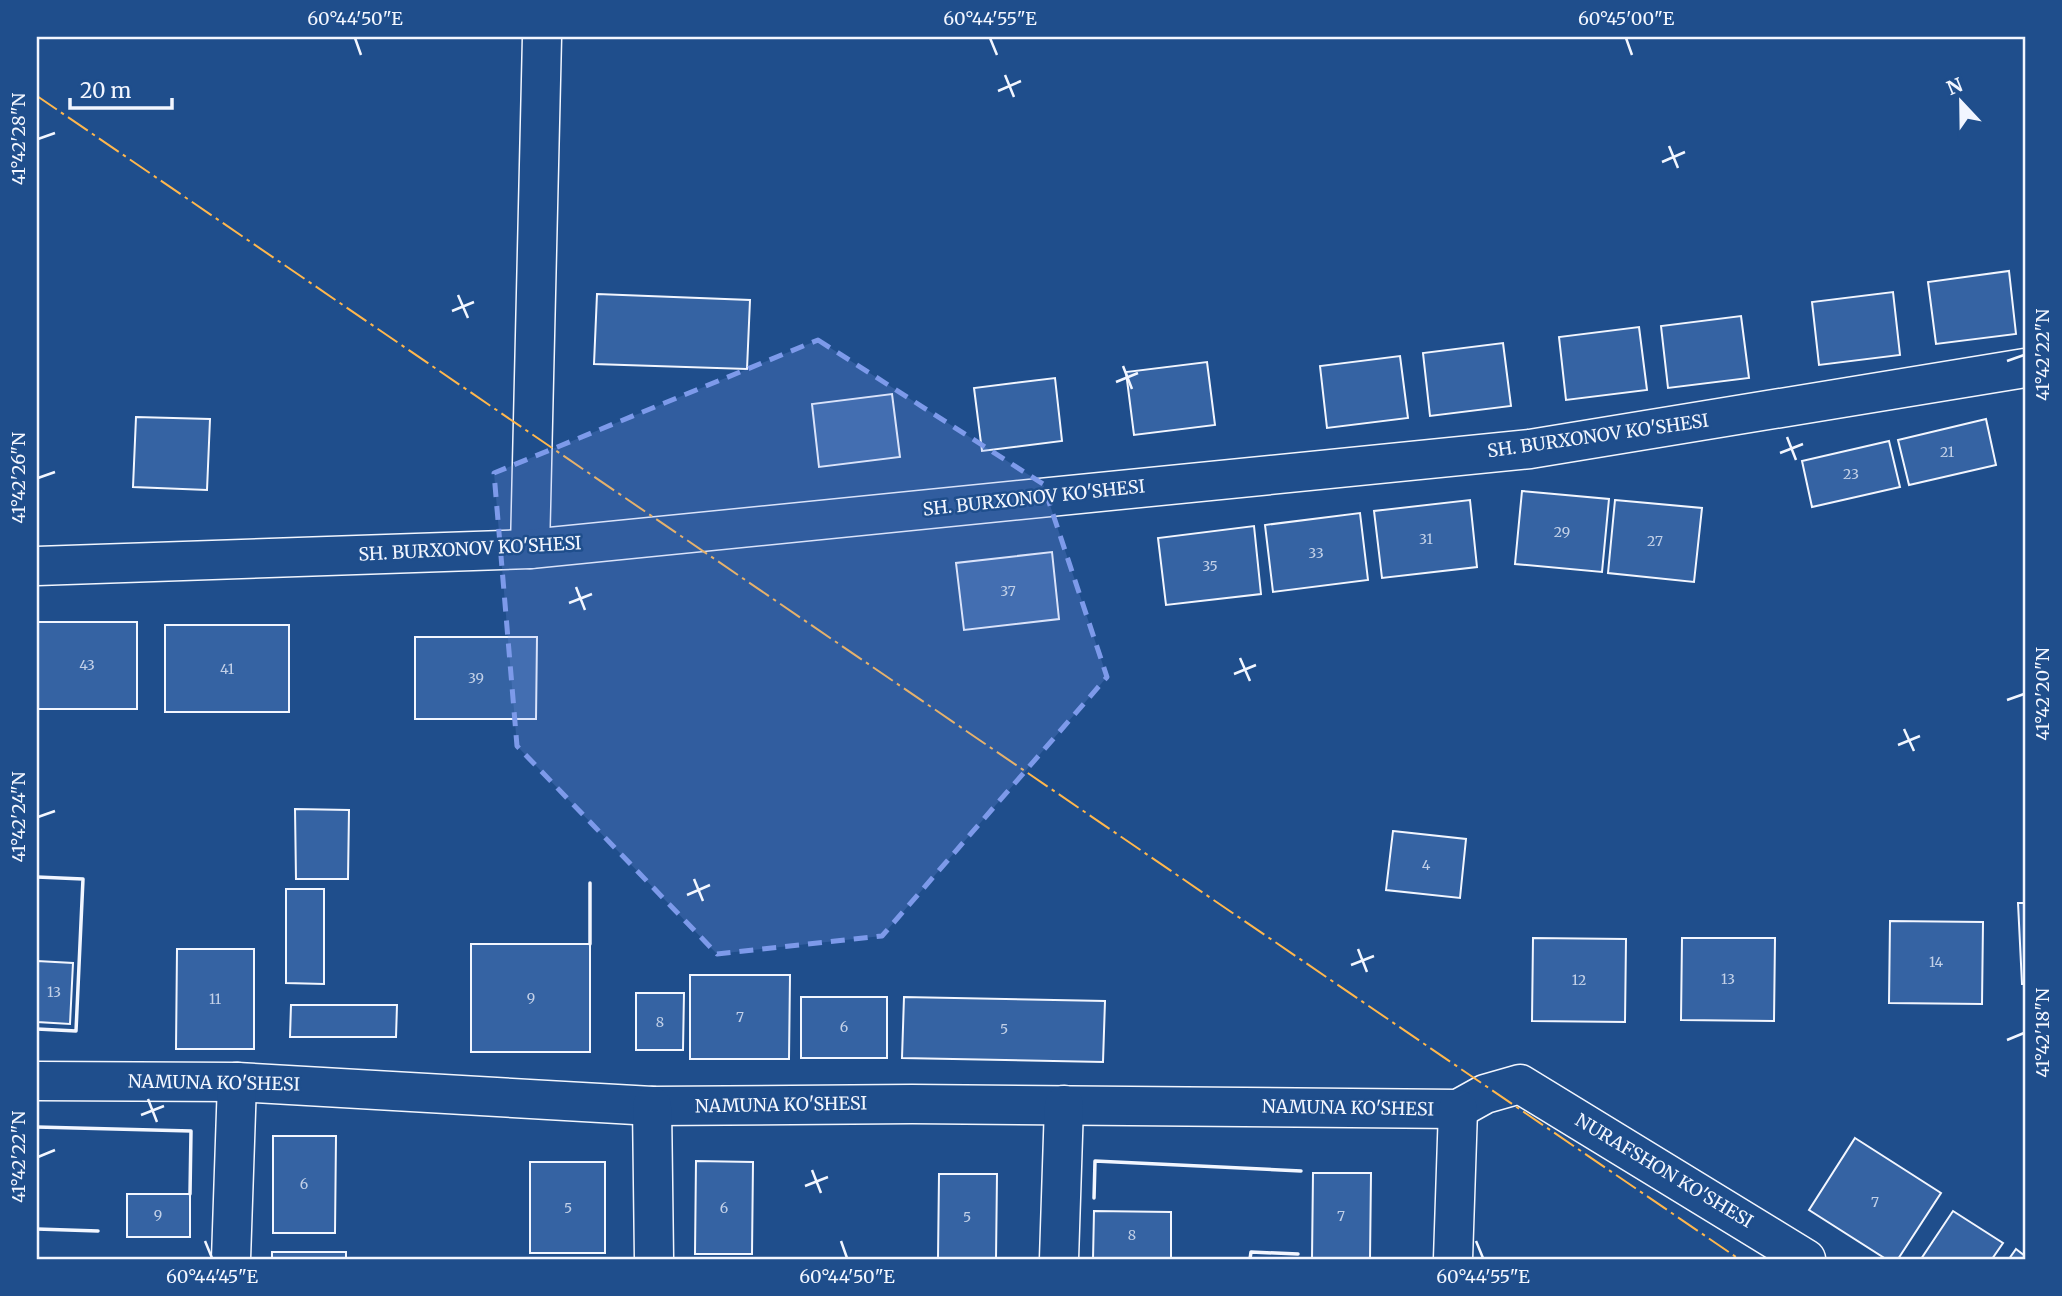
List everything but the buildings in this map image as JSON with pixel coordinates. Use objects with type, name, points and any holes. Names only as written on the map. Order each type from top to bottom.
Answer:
[{"type":"street","points":[[530,549],[542,37]]},
{"type":"street","name":"SH. BURXONOV KO'SHESI","points":[[37,566],[530,549],[1530,449],[2025,368]]},
{"type":"street","name":"NAMUNA KO'SHESI","points":[[37,1081],[237,1082],[652,1106],[1064,1105],[1458,1109],[1485,1094],[1520,1084]]},
{"type":"street","points":[[231,1259],[237,1082]]},
{"type":"street","name":"NURAFSHON KO'SHESI","points":[[1520,1084],[1806,1259]]},
{"type":"street","points":[[1059,1259],[1064,1105]]},
{"type":"street","points":[[652,1106],[654,1259]]},
{"type":"street","points":[[1453,1259],[1458,1109]]},
{"type":"highlighted area","points":[[818,340],[1043,484],[1107,677],[882,936],[717,954],[517,746],[494,473]]},
{"type":"wall","points":[[37,877],[83,879],[76,1031],[37,1029]]},
{"type":"wall","points":[[590,883],[590,944]]},
{"type":"wall","points":[[37,1127],[191,1131],[190,1194]]},
{"type":"wall","points":[[1094,1198],[1095,1161],[1301,1171]]},
{"type":"wall","points":[[37,1229],[98,1231]]},
{"type":"wall","points":[[1250,1259],[1251,1252],[1298,1254]]},
{"type":"power","points":[[37,96],[1739,1259]]}]
